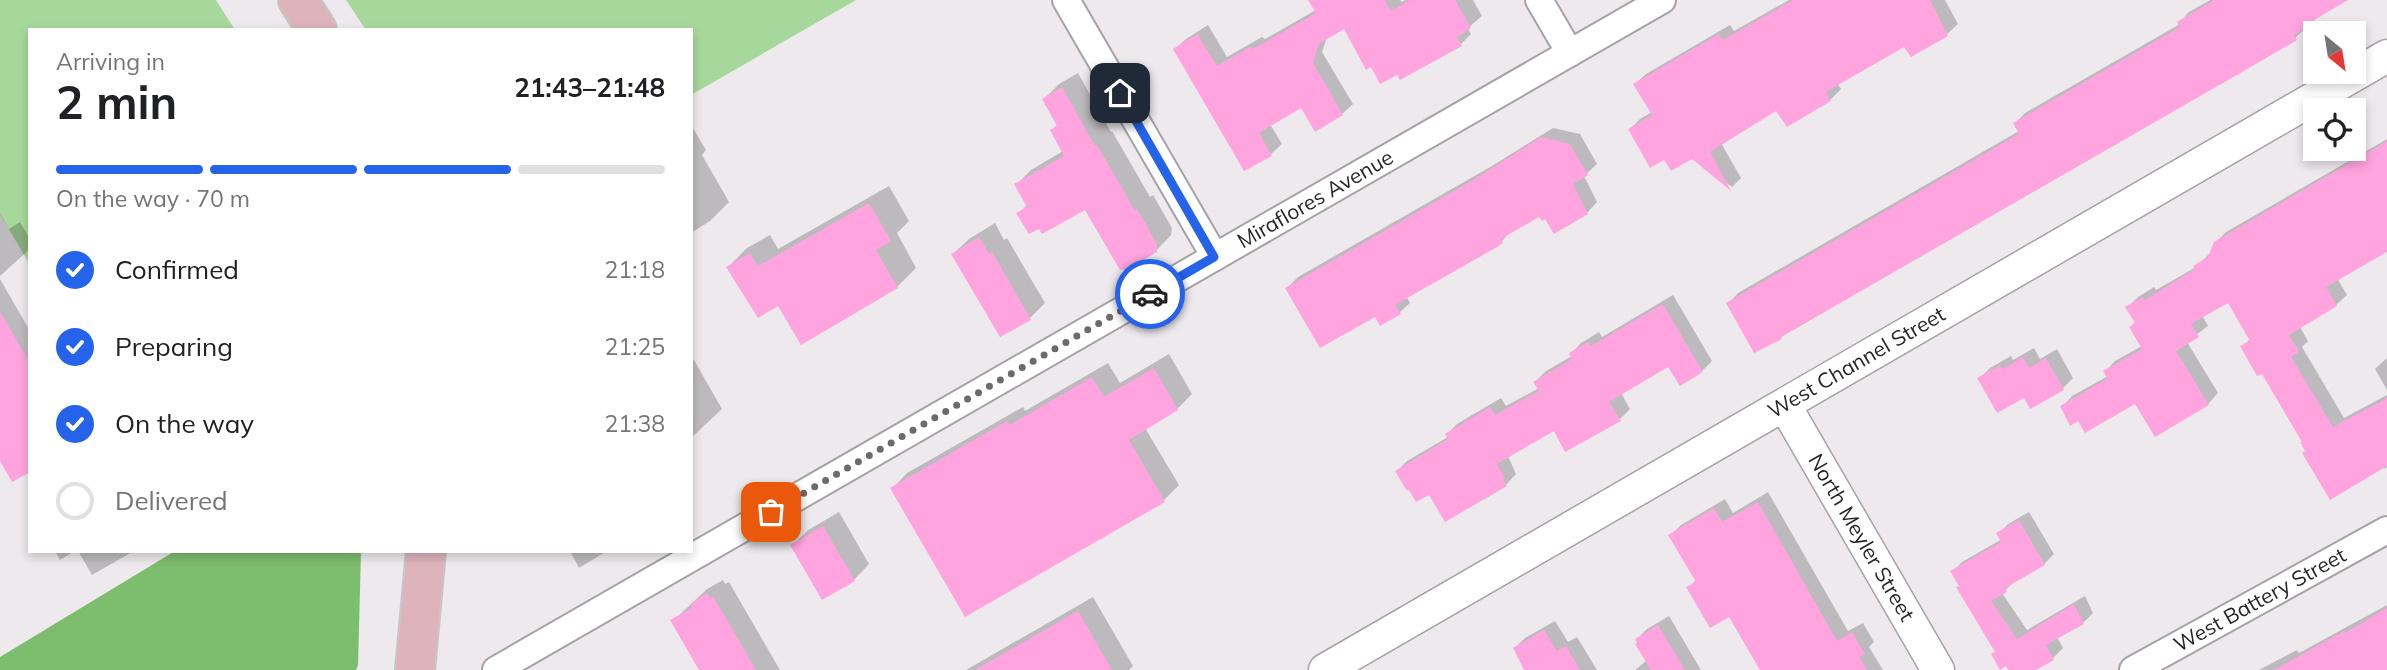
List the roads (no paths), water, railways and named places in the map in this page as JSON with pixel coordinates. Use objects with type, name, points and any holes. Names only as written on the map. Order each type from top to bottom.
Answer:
[{"type":"main road","points":[[298,0],[316,28]]},
{"type":"main road","points":[[415,670],[426,553]]},
{"type":"street","points":[[1066,0],[1214,257]]},
{"type":"street","points":[[1539,0],[1570,53]]},
{"type":"street","name":"Miraflores Avenue","points":[[496,670],[1662,0]]},
{"type":"street","name":"West Channel Street","points":[[1325,670],[2387,56]]},
{"type":"street","name":"North Meyler Street","points":[[1785,406],[1938,670]]},
{"type":"street","name":"West Battery Street","points":[[2133,670],[2387,530]]}]
